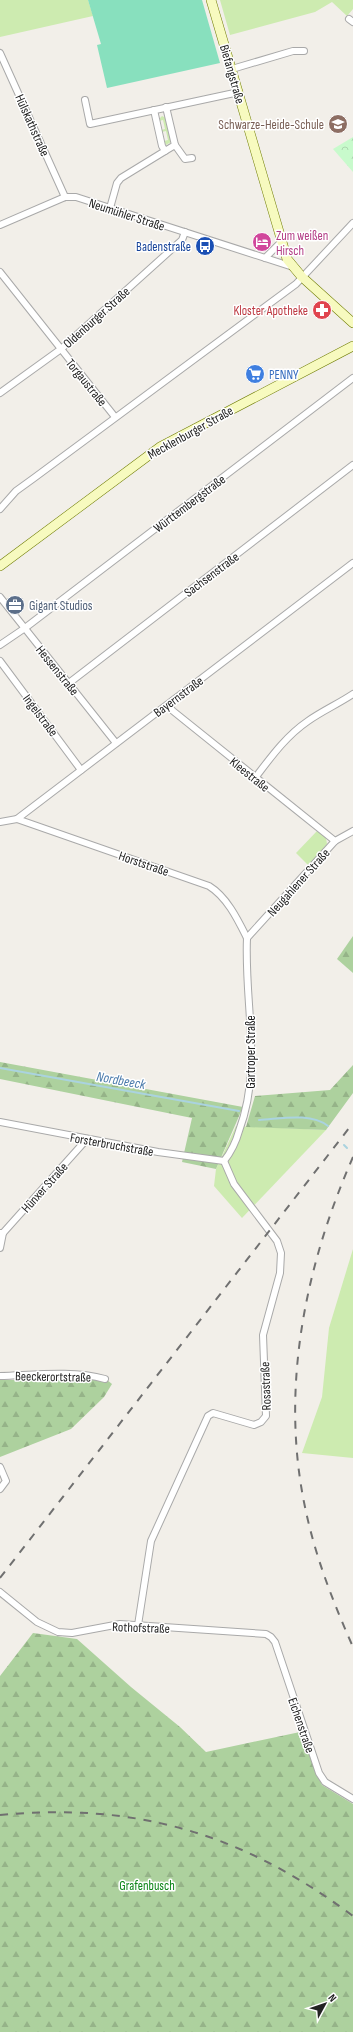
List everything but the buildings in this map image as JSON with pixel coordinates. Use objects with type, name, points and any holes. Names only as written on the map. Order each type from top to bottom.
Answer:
[{"type":"street","name":"Biefangstraße","points":[[210,0],[239,92],[287,259],[293,267]]},
{"type":"street","points":[[232,69],[293,52],[304,51]]},
{"type":"street","name":"Hülskathstraße","points":[[0,53],[66,197]]},
{"type":"street","points":[[85,100],[90,124],[239,92]]},
{"type":"street","points":[[166,108],[175,145],[185,159],[192,158]]},
{"type":"street","points":[[154,110],[162,146],[165,151]]},
{"type":"street","points":[[110,208],[117,183],[121,178],[175,145]]},
{"type":"street","points":[[0,225],[66,197]]},
{"type":"street","name":"Neumühler Straße","points":[[66,197],[76,198],[110,208],[293,267]]},
{"type":"street","points":[[0,509],[16,491],[189,362],[211,348],[262,308],[287,292],[353,223]]},
{"type":"street","name":"Oldenburger Straße","points":[[0,393],[61,349],[182,240],[185,232]]},
{"type":"street","points":[[265,258],[282,241]]},
{"type":"street","points":[[293,267],[353,323]]},
{"type":"street","name":"Torgaustraße","points":[[0,272],[116,417]]},
{"type":"street","name":"Mecklenburger Straße","points":[[0,566],[160,447],[353,346]]},
{"type":"street","name":"Württembergstraße","points":[[0,645],[25,628],[353,378]]},
{"type":"street","name":"Sachsenstraße","points":[[69,683],[353,465]]},
{"type":"street","name":"Bayernstraße","points":[[0,822],[17,819],[116,742],[167,705],[353,563]]},
{"type":"street","name":"Hessenstraße","points":[[0,597],[116,742]]},
{"type":"street","name":"Ingelstraße","points":[[0,661],[81,770]]},
{"type":"street","points":[[255,778],[274,753],[292,734],[311,719],[353,694]]},
{"type":"street","name":"Kleestraße","points":[[167,705],[255,778],[335,841]]},
{"type":"street","name":"Horststraße","points":[[17,819],[210,886],[227,903],[247,938]]},
{"type":"street","name":"Neugahlener Straße","points":[[247,938],[335,841],[353,831]]},
{"type":"street","name":"Gartroper Straße","points":[[224,1161],[233,1148],[246,1114],[251,1084],[247,938]]},
{"type":"street","name":"Forsterbruchstraße","points":[[0,1122],[200,1159],[224,1161]]},
{"type":"street","name":"Hünxer Straße","points":[[1,1233],[87,1139]]},
{"type":"street","name":"Rosastraße","points":[[138,1625],[151,1541],[208,1416],[212,1413],[254,1425],[262,1422],[266,1416],[263,1335],[280,1273],[281,1253],[274,1238],[234,1184],[224,1161]]},
{"type":"street","points":[[0,1248],[1,1233]]},
{"type":"street","name":"Beeckerortstraße","points":[[0,1376],[69,1374],[94,1376],[105,1379]]},
{"type":"street","points":[[0,1467],[6,1480],[0,1489]]},
{"type":"street","name":"Rothofstraße","points":[[0,1592],[43,1626],[58,1632],[72,1633],[112,1624],[266,1634],[272,1637]]},
{"type":"street","name":"Eichenstraße","points":[[272,1637],[275,1642],[319,1773],[325,1782],[353,1799]]},
{"type":"green space","points":[[0,0],[88,0],[93,16],[0,37]]},
{"type":"green space","points":[[88,0],[202,0],[220,63],[107,88],[97,45],[101,44]]},
{"type":"green space","points":[[220,0],[353,0],[353,9],[347,16],[332,2],[315,12],[230,35]]},
{"type":"green space","points":[[162,116],[166,118],[171,142],[166,145],[164,141],[168,140],[166,131],[162,132],[161,130],[165,129],[163,120],[159,121]]},
{"type":"green space","points":[[353,137],[353,172],[333,149]]},
{"type":"green space","points":[[317,831],[326,838],[327,844],[309,866],[296,853]]},
{"type":"green space","points":[[353,936],[353,973],[337,959]]},
{"type":"green space","points":[[0,1062],[243,1107],[216,1169],[182,1162],[192,1118],[0,1079]]},
{"type":"green space","points":[[353,1065],[353,1093],[326,1130],[246,1127],[255,1096],[330,1090]]},
{"type":"green space","points":[[236,1126],[326,1130],[242,1218],[214,1186],[216,1169]]},
{"type":"green space","points":[[353,1249],[353,1458],[302,1453],[322,1397],[329,1328]]},
{"type":"green space","points":[[0,1380],[107,1380],[112,1384],[104,1397],[71,1429],[0,1457]]},
{"type":"green space","name":"Grafenbusch","points":[[33,1633],[77,1639],[131,1687],[180,1727],[206,1752],[300,1732],[322,1785],[353,1804],[353,2032],[0,2032],[0,1676]]},
{"type":"waterway","name":"Nordbeeck","points":[[0,1068],[239,1111]]},
{"type":"waterway","name":"Nordbeeck","points":[[259,1120],[295,1117],[313,1119],[328,1126]]},
{"type":"waterway","name":"Nordbeeck","points":[[344,1145],[347,1148]]},
{"type":"railway","points":[[0,1578],[353,1123]]},
{"type":"railway","points":[[353,1157],[336,1198],[310,1285],[302,1329],[297,1373],[295,1418],[298,1463],[309,1525],[325,1578],[353,1647]]},
{"type":"railway","points":[[0,1815],[50,1812],[97,1814],[143,1820],[187,1830],[229,1845],[271,1864],[312,1888],[353,1916]]},
{"type":"place","name":"Schwarze-Heide-Schule","points":[[338,124]]},
{"type":"place","name":"Zum weißen Hirsch","points":[[262,242]]},
{"type":"place","name":"Badenstraße","points":[[205,246]]},
{"type":"place","name":"Kloster Apotheke","points":[[322,310]]},
{"type":"place","name":"PENNY","points":[[255,374]]},
{"type":"place","name":"Gigant Studios","points":[[15,605]]}]
